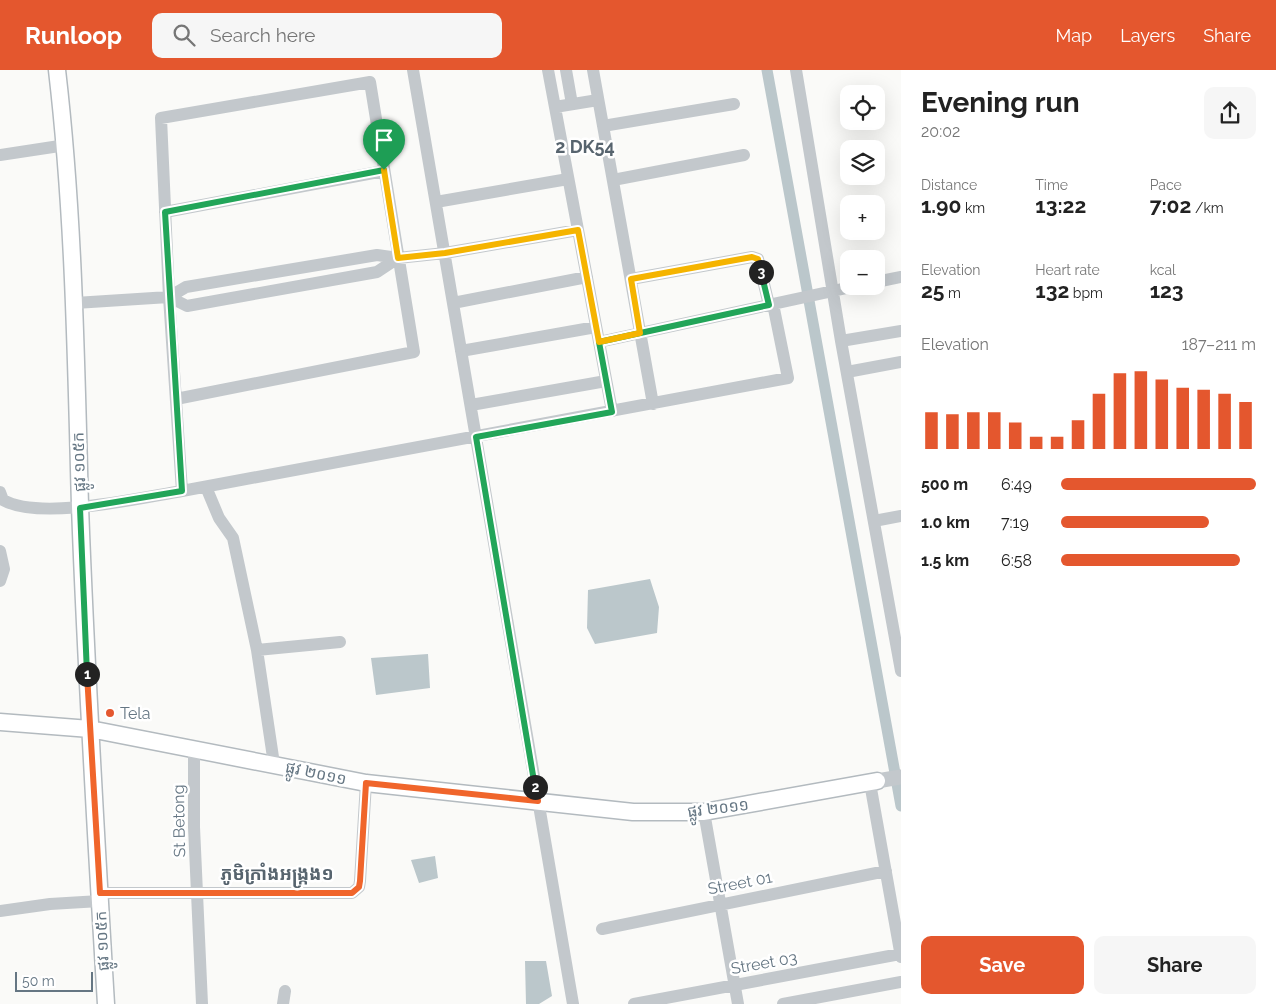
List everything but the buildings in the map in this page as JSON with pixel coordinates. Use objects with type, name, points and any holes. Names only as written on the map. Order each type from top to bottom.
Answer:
[{"type":"main road","name":"ផ្លូវ ១០៥ក","points":[[57,70],[66,145],[75,303],[80,508],[90,729],[106,1004]]},
{"type":"main road","name":"ផ្លូវ ២០១១","points":[[0,722],[90,729],[366,783],[633,812],[704,812],[873,782]]},
{"type":"street","points":[[413,70],[573,1004]]},
{"type":"street","points":[[548,70],[612,412]]},
{"type":"street","points":[[566,70],[572,104]]},
{"type":"street","points":[[593,70],[653,404]]},
{"type":"street","points":[[796,70],[827,292],[847,372],[901,671]]},
{"type":"street","points":[[176,399],[414,352],[370,82],[161,118],[169,297],[182,491]]},
{"type":"street","points":[[555,107],[598,100]]},
{"type":"street","points":[[603,126],[734,104]]},
{"type":"street","points":[[0,155],[66,145]]},
{"type":"street","points":[[613,180],[744,155]]},
{"type":"street","points":[[165,212],[384,170]]},
{"type":"street","points":[[436,202],[568,179]]},
{"type":"street","points":[[75,303],[169,297],[186,287],[377,254],[398,258],[445,253],[578,230]]},
{"type":"street","points":[[0,492],[3,500],[14,506],[80,508],[182,491],[788,378],[771,304],[758,259],[752,257],[631,279]]},
{"type":"street","points":[[169,297],[187,306],[378,272],[398,258]]},
{"type":"street","points":[[453,303],[587,277]]},
{"type":"street","points":[[885,280],[901,277]]},
{"type":"street","points":[[599,342],[840,289]]},
{"type":"street","points":[[462,351],[596,327]]},
{"type":"street","points":[[841,342],[901,331]]},
{"type":"street","points":[[847,372],[901,362]]},
{"type":"street","points":[[470,405],[606,380]]},
{"type":"street","points":[[206,486],[219,518],[233,538],[257,650],[274,764]]},
{"type":"street","points":[[874,521],[901,516]]},
{"type":"street","points":[[0,551],[4,569],[0,581]]},
{"type":"street","points":[[257,650],[340,642]]},
{"type":"street","name":"St Betong","points":[[194,749],[194,827],[198,892],[200,1003]]},
{"type":"street","name":"ផ្លូវ ២០១១","points":[[873,782],[901,777]]},
{"type":"street","points":[[873,782],[901,956]]},
{"type":"street","points":[[0,911],[100,897],[198,892],[352,893],[359,887],[360,881],[366,783]]},
{"type":"street","points":[[704,812],[738,1004]]},
{"type":"street","name":"Street 01","points":[[602,929],[886,871]]},
{"type":"street","name":"Street 03","points":[[634,1004],[659,1002],[734,984],[901,956]]},
{"type":"street","points":[[783,1004],[901,982]]},
{"type":"shaded area","points":[[650,579],[659,607],[657,633],[595,644],[587,628],[588,590]]},
{"type":"shaded area","points":[[428,654],[430,688],[376,695],[371,658]]},
{"type":"shaded area","points":[[435,856],[438,878],[419,883],[411,860]]},
{"type":"shaded area","points":[[525,961],[546,961],[552,996],[539,1004],[526,1004]]},
{"type":"waterway","points":[[767,70],[901,806]]},
{"type":"place","name":"Tela","points":[[110,713]]},
{"type":"district","name":"2 DK54","points":[[585,146]]},
{"type":"district","name":"ភូមិក្រាំងអង្រ្កង១","points":[[277,873]]},
{"type":"route","points":[[384,170],[165,212],[182,491],[80,508],[100,893],[352,893],[359,887],[360,881],[366,783],[425,791],[538,801],[476,437],[612,412],[599,342],[769,305],[758,259],[752,257],[631,279],[640,333],[599,342],[578,230],[445,253],[398,258],[384,170]]}]
